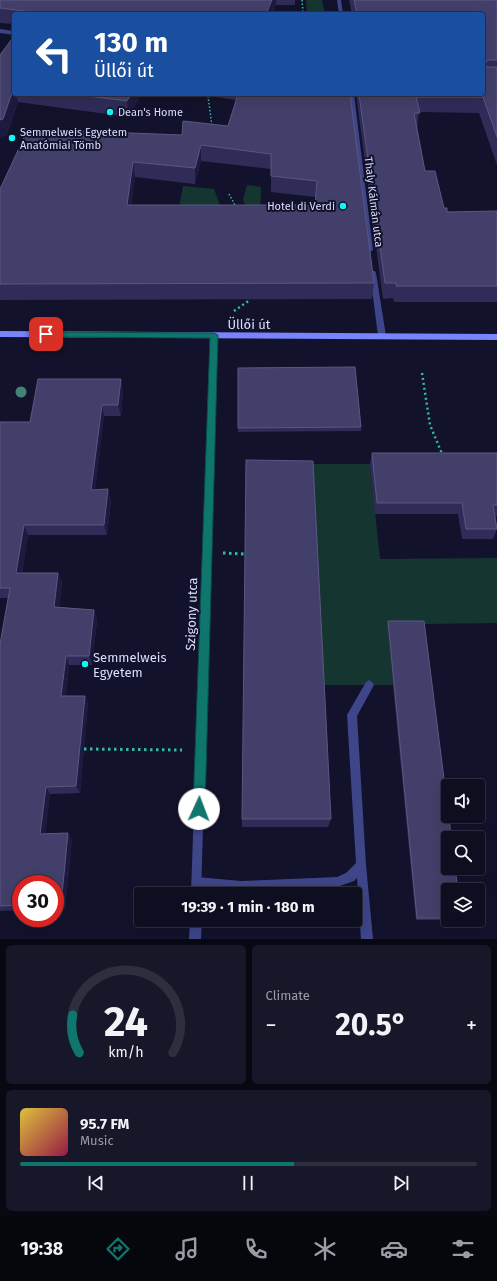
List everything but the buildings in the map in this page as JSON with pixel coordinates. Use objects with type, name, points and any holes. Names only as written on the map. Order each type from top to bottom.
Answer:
[{"type":"main road","name":"Üllői út","points":[[0,334],[497,337]]},
{"type":"street","points":[[339,0],[341,12]]},
{"type":"street","points":[[0,31],[12,33]]},
{"type":"street","name":"Thaly Kálmán utca","points":[[351,96],[371,261]]},
{"type":"street","points":[[372,268],[382,336]]},
{"type":"street","name":"Szigony utca","points":[[197,887],[214,335]]},
{"type":"street","points":[[367,939],[352,715],[369,685]]},
{"type":"street","points":[[197,882],[241,886],[337,882],[350,877],[361,865]]},
{"type":"street","points":[[195,939],[196,927]]},
{"type":"path","points":[[302,0],[304,12]]},
{"type":"path","points":[[208,96],[212,131]]},
{"type":"path","points":[[229,194],[238,212]]},
{"type":"path","points":[[234,311],[250,300]]},
{"type":"path","points":[[422,373],[430,425],[444,458]]},
{"type":"path","points":[[84,749],[164,749],[201,751]]},
{"type":"green space","points":[[306,0],[322,0],[325,12],[307,12]]},
{"type":"green space","points":[[247,185],[261,187],[260,227],[256,227],[243,200]]},
{"type":"green space","points":[[183,186],[214,189],[221,208],[179,208]]},
{"type":"green space","points":[[310,464],[370,464],[380,559],[497,558],[497,623],[423,624],[393,685],[321,685]]},
{"type":"place","name":"Dean's Home","points":[[110,112]]},
{"type":"place","name":"Semmelweis Egyetem Anatómiai Tömb","points":[[12,138]]},
{"type":"place","name":"Hotel di Verdi","points":[[343,206]]},
{"type":"place","name":"Semmelweis Egyetem","points":[[85,664]]},
{"type":"route","points":[[46,334],[214,335],[199,809]]}]
